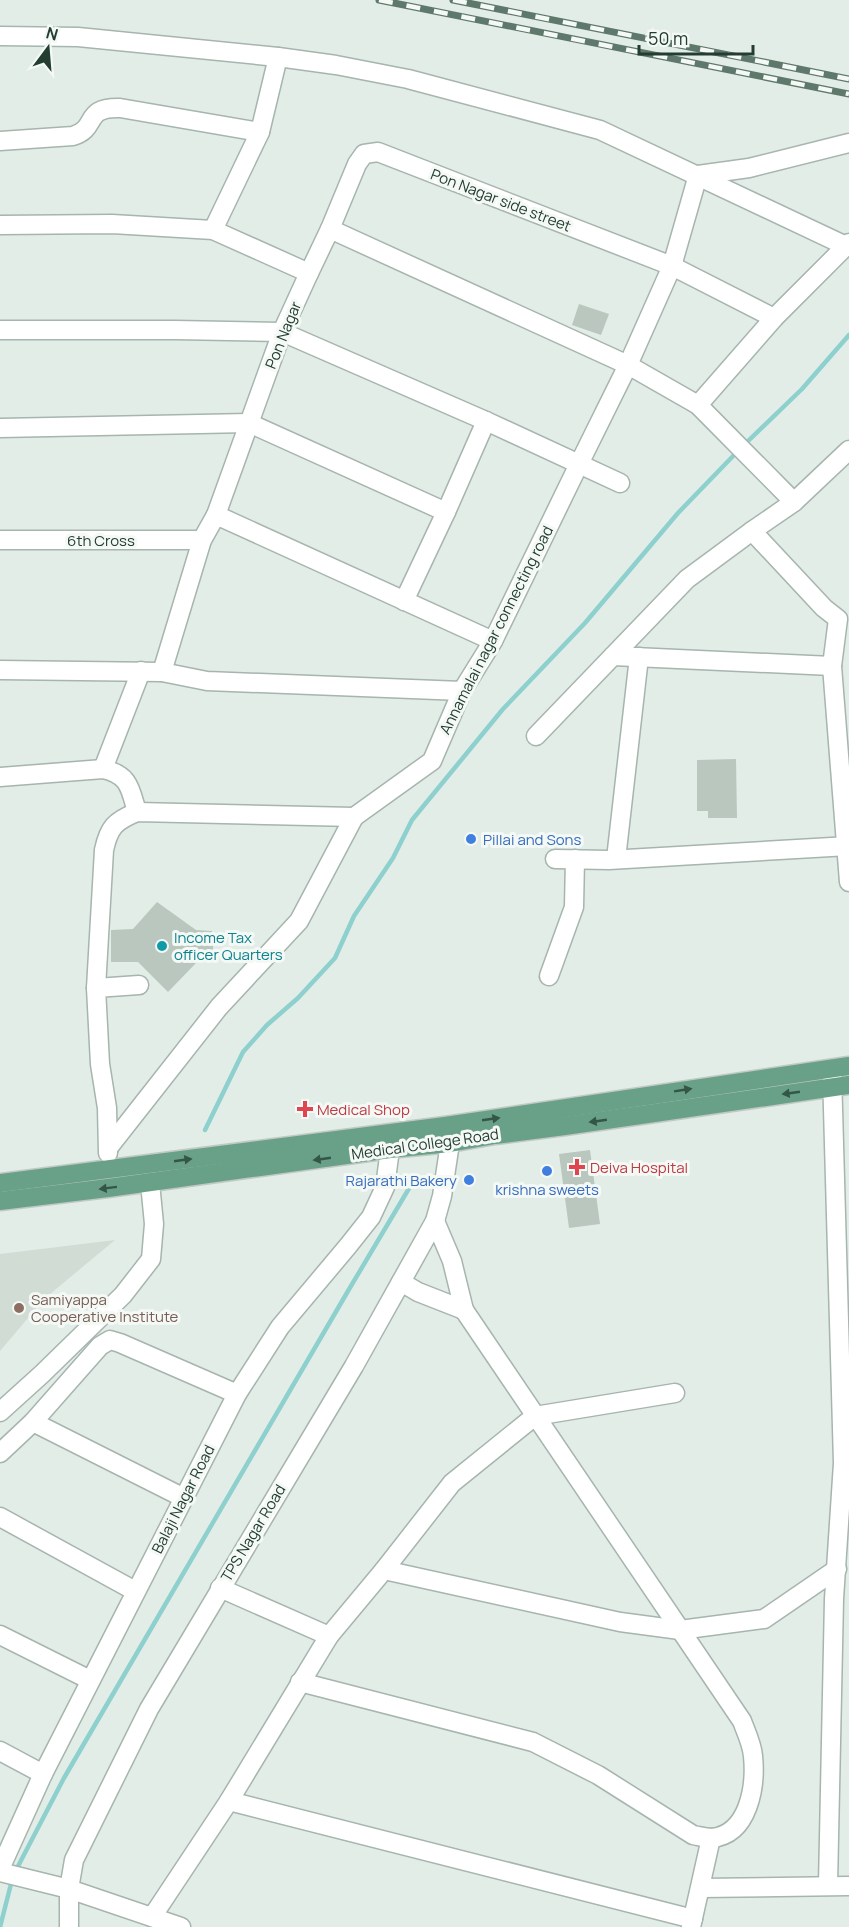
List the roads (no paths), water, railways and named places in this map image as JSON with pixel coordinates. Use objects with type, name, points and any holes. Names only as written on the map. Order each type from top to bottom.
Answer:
[{"type":"main road","name":"Medical College Road","points":[[0,1201],[150,1182],[396,1143],[840,1067]]},
{"type":"main road","name":"Medical College Road","points":[[439,1135],[495,1135],[841,1086]]},
{"type":"main road","name":"Medical College Road","points":[[0,1183],[396,1143]]},
{"type":"street","points":[[0,36],[78,37],[278,57],[408,79],[600,130],[847,244],[774,318],[698,405]]},
{"type":"street","points":[[213,230],[260,132],[278,57]]},
{"type":"street","points":[[0,141],[64,138],[80,134],[96,112],[109,108],[260,132]]},
{"type":"street","points":[[698,175],[749,168],[849,143]]},
{"type":"street","name":"Pon Nagar side street","points":[[309,273],[357,164],[364,154],[378,152],[672,266],[774,318]]},
{"type":"street","points":[[672,266],[698,175]]},
{"type":"street","points":[[0,225],[112,224],[213,230],[309,273]]},
{"type":"street","points":[[330,229],[628,364],[698,405],[794,502]]},
{"type":"street","name":"Annamalai nagar connecting road","points":[[109,1147],[219,1007],[300,921],[354,817],[432,761],[462,691],[493,641],[628,364],[672,266]]},
{"type":"street","name":"Pon Nagar","points":[[162,672],[202,540],[216,515],[282,332],[309,273]]},
{"type":"street","points":[[0,330],[282,332],[486,421],[620,483]]},
{"type":"street","points":[[404,602],[486,421]]},
{"type":"street","points":[[0,428],[249,423],[446,512]]},
{"type":"street","points":[[536,736],[687,579],[794,502],[849,450]]},
{"type":"street","points":[[216,515],[493,641]]},
{"type":"street","points":[[752,531],[824,608],[843,617],[832,666],[842,686],[849,882]]},
{"type":"street","name":"6th Cross","points":[[0,540],[202,540]]},
{"type":"street","points":[[613,656],[832,666]]},
{"type":"street","points":[[616,859],[639,657]]},
{"type":"street","points":[[0,670],[141,671],[162,672],[207,681],[462,691]]},
{"type":"street","points":[[103,769],[141,671]]},
{"type":"street","points":[[0,777],[103,769],[114,771],[128,783],[137,812]]},
{"type":"street","points":[[105,1171],[109,1147],[107,1108],[100,1064],[96,988],[104,850],[108,833],[120,819],[137,812],[354,817]]},
{"type":"street","points":[[555,859],[616,859],[847,846]]},
{"type":"street","points":[[549,976],[574,907],[575,859]]},
{"type":"street","points":[[96,988],[139,985]]},
{"type":"street","points":[[828,1885],[834,1599],[841,1559],[843,1463],[840,1067]]},
{"type":"street","name":"TPS Nagar Road","points":[[69,1927],[69,1889],[74,1860],[149,1709],[354,1366],[435,1221],[442,1196],[439,1135]]},
{"type":"street","name":"Balaji Nagar Road","points":[[3,1872],[43,1774],[237,1394],[280,1327],[371,1217],[385,1187],[396,1143]]},
{"type":"street","points":[[0,1412],[42,1374],[141,1275],[151,1259],[154,1224],[150,1182]]},
{"type":"street","points":[[300,1682],[533,1742],[598,1775],[693,1835],[711,1838],[732,1831],[744,1816],[753,1784],[753,1754],[742,1720],[465,1310],[452,1261],[435,1221]]},
{"type":"street","points":[[401,1282],[418,1292],[465,1310]]},
{"type":"street","points":[[0,1453],[33,1422],[100,1346],[110,1340],[237,1394]]},
{"type":"street","points":[[152,1917],[229,1801],[329,1636],[452,1483],[535,1416],[675,1393]]},
{"type":"street","points":[[33,1422],[184,1498]]},
{"type":"street","points":[[0,1517],[135,1591]]},
{"type":"street","points":[[384,1570],[620,1622],[680,1630],[764,1619],[841,1559]]},
{"type":"street","points":[[220,1588],[329,1636]]},
{"type":"street","points":[[0,1635],[90,1680]]},
{"type":"street","points":[[0,1751],[43,1774]]},
{"type":"street","points":[[229,1801],[692,1923],[711,1838]]},
{"type":"street","points":[[3,1872],[69,1889],[181,1927]]},
{"type":"street","points":[[701,1888],[849,1886]]},
{"type":"waterway","points":[[746,443],[802,389],[849,335]]},
{"type":"waterway","points":[[205,1130],[243,1052],[335,958],[354,916],[393,858],[412,820],[503,709],[585,623],[678,513],[735,454]]},
{"type":"waterway","points":[[15,1872],[64,1778],[414,1180]]},
{"type":"waterway","points":[[0,1927],[12,1880]]},
{"type":"railway","points":[[379,0],[849,94]]},
{"type":"railway","points":[[453,0],[849,79]]},
{"type":"place","name":"Pillai and Sons","points":[[471,839]]},
{"type":"place","name":"Income Tax officer Quarters","points":[[162,946]]},
{"type":"place","name":"Medical Shop","points":[[305,1109]]},
{"type":"place","name":"Deiva Hospital","points":[[577,1167]]},
{"type":"place","name":"krishna sweets","points":[[547,1171]]},
{"type":"place","name":"Rajarathi Bakery","points":[[469,1180]]},
{"type":"place","name":"Samiyappa Cooperative Institute","points":[[19,1308]]}]
